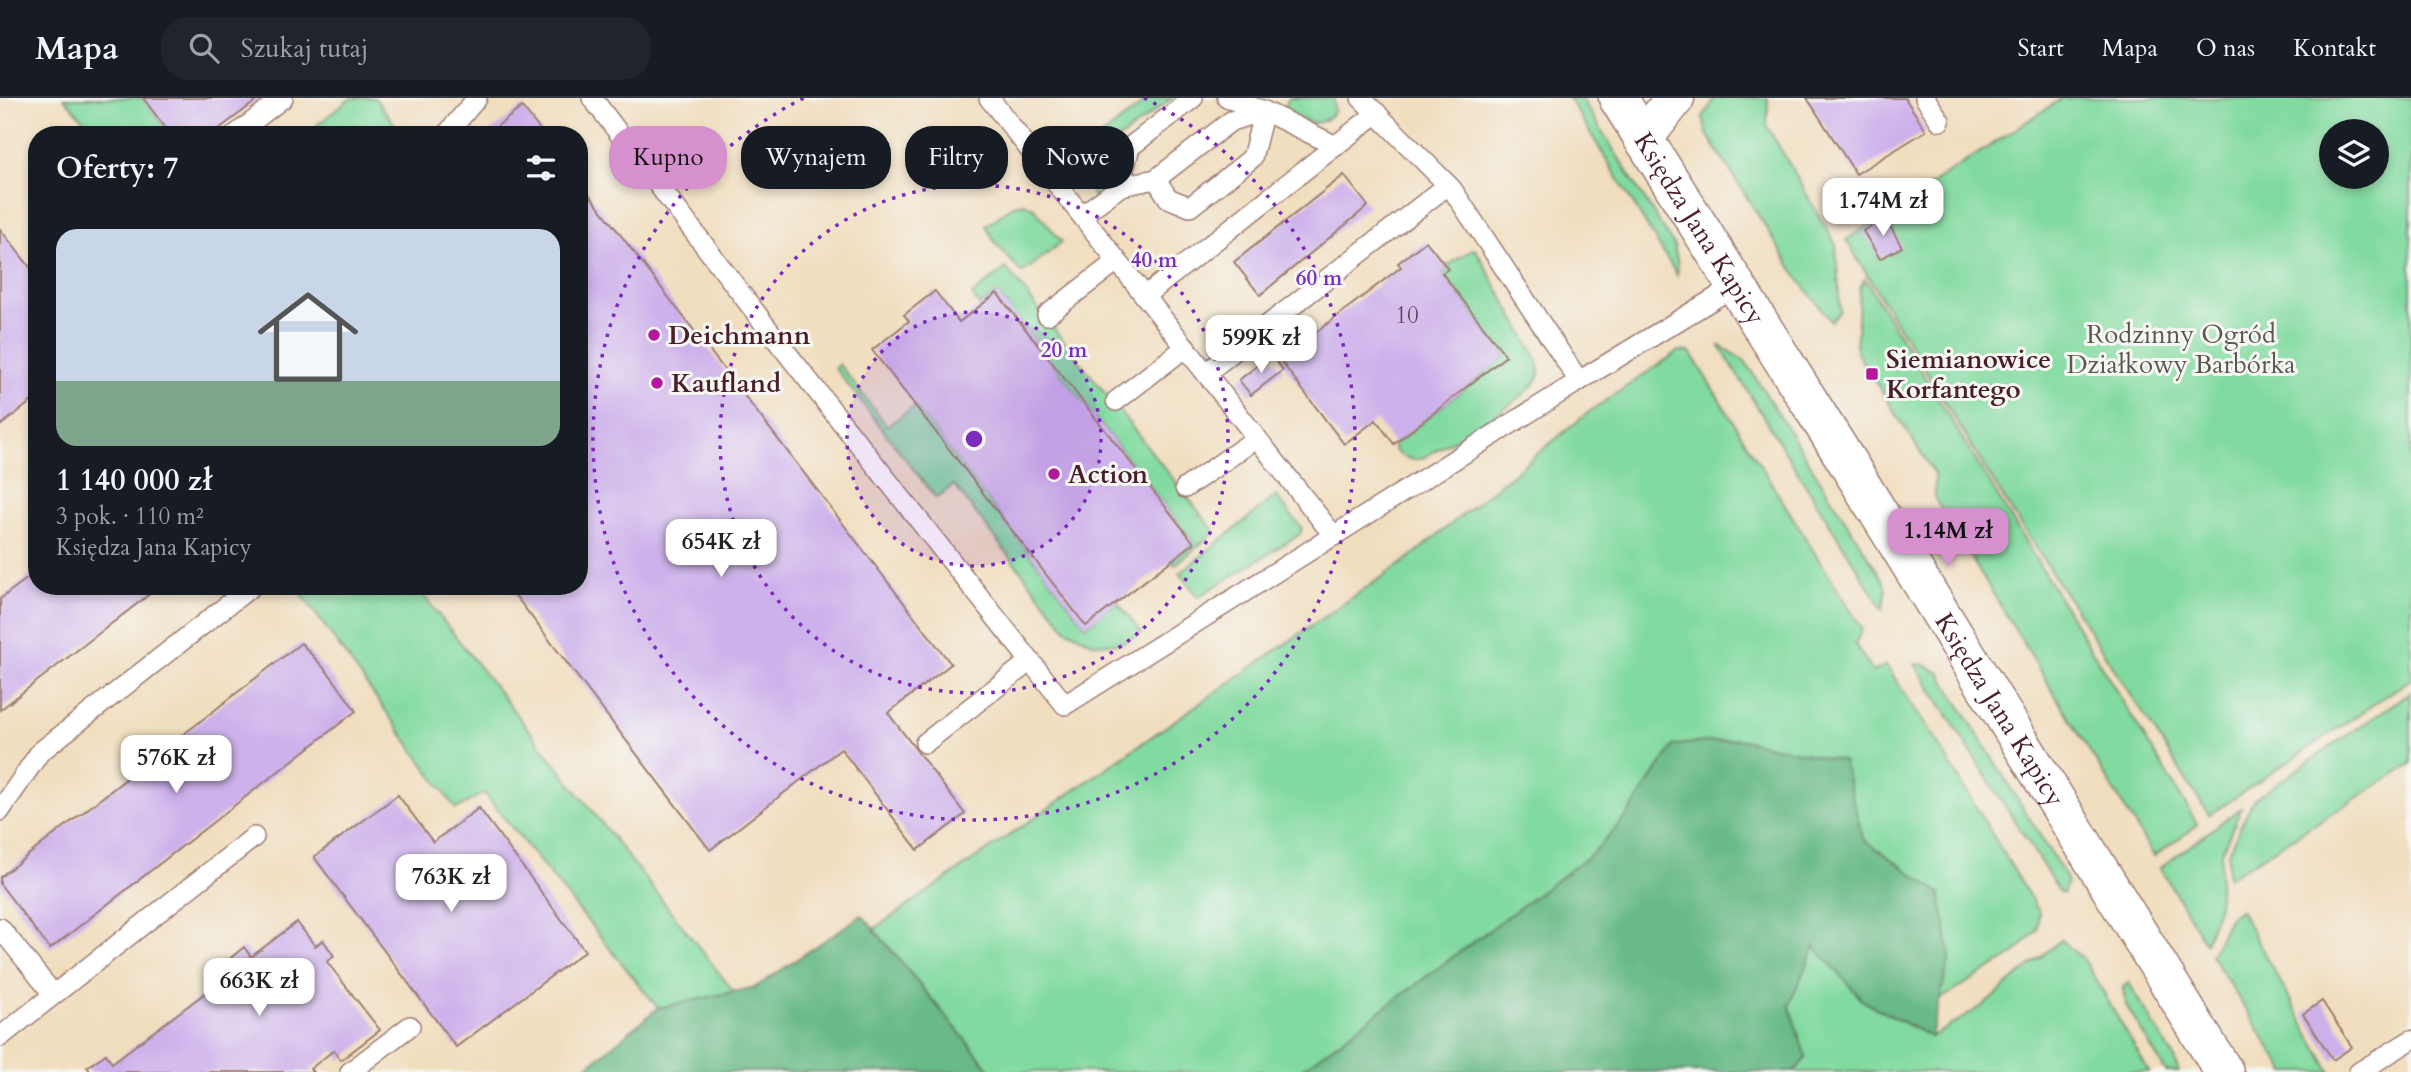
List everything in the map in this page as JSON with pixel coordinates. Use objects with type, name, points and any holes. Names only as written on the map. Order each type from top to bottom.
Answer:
[{"type":"street","name":"Księdza Jana Kapicy","points":[[1618,98],[2224,1072]]},
{"type":"street","points":[[1643,138],[1675,98]]},
{"type":"lane","points":[[247,126],[283,98]]},
{"type":"lane","points":[[454,126],[477,98]]},
{"type":"lane","points":[[592,98],[780,345],[1065,705],[1578,381],[1735,286]]},
{"type":"lane","points":[[989,98],[1334,536]]},
{"type":"lane","points":[[1134,144],[1194,98]]},
{"type":"lane","points":[[1227,98],[1264,110],[1336,146]]},
{"type":"lane","points":[[1362,98],[1448,186],[1578,381]]},
{"type":"lane","points":[[1925,98],[1940,121]]},
{"type":"lane","points":[[1156,179],[1168,198],[1190,207],[1252,158],[1264,110]]},
{"type":"lane","points":[[1134,184],[1156,179],[1231,121],[1264,110]]},
{"type":"lane","points":[[1145,296],[1377,113]]},
{"type":"lane","points":[[1206,373],[1448,186]]},
{"type":"lane","points":[[1082,215],[1116,189]]},
{"type":"lane","points":[[1047,315],[1117,261]]},
{"type":"lane","points":[[1116,401],[1186,347]]},
{"type":"lane","points":[[1185,488],[1257,438]]},
{"type":"lane","points":[[0,811],[40,752],[241,595]]},
{"type":"lane","points":[[925,743],[1030,662]]},
{"type":"lane","points":[[0,1037],[254,837]]},
{"type":"lane","points":[[0,928],[53,994]]},
{"type":"lane","points":[[350,1072],[410,1026]]},
{"type":"lane","points":[[2359,1072],[2411,1040]]},
{"type":"green space","points":[[64,98],[143,98],[164,126],[89,126]]},
{"type":"green space","points":[[351,98],[375,98],[396,126],[317,126]]},
{"type":"green space","points":[[1150,98],[1172,98],[1134,127],[1114,126]]},
{"type":"green space","points":[[1289,98],[1334,98],[1334,112],[1321,122],[1310,122],[1284,109]]},
{"type":"green space","points":[[1569,98],[1581,98],[1674,246],[1678,264],[1677,275]]},
{"type":"green space","points":[[1715,98],[1768,98],[1767,126],[1836,245],[1840,311],[1831,321],[1798,278],[1707,134],[1703,117]]},
{"type":"green space","name":"Rodzinny Ogród Działkowy Barbórka","points":[[2063,98],[2411,98],[2411,679],[2209,815],[2002,496],[1846,240]]},
{"type":"green space","points":[[1090,189],[1103,189],[1096,200]]},
{"type":"green space","points":[[1023,203],[1034,208],[1062,242],[1022,273],[996,244],[986,226],[1014,205]]},
{"type":"green space","points":[[1473,249],[1536,357],[1539,375],[1532,387],[1487,420],[1425,457],[1409,459],[1394,450],[1394,444],[1506,356],[1442,273],[1448,269],[1446,267]]},
{"type":"green space","points":[[1006,268],[1215,532],[1175,565],[1171,561],[1194,543],[997,293],[980,306],[972,295]]},
{"type":"green space","points":[[1865,279],[2198,825],[2154,856],[1935,499],[1935,475],[1856,351],[1860,287]]},
{"type":"green space","points":[[1719,345],[1745,361],[1883,580],[1886,589],[1883,610]]},
{"type":"green space","points":[[1679,351],[1690,352],[1862,629],[1855,644],[1873,672],[1886,665],[1938,744],[2039,912],[2037,930],[2013,955],[1939,1000],[1950,956],[1940,893],[1863,839],[1843,761],[1674,745],[1626,817],[1593,853],[1298,1072],[992,1072],[874,929],[1408,559],[1589,412]]},
{"type":"green space","points":[[839,364],[887,426],[915,406],[1086,626],[1117,602],[1142,633],[1122,643],[1095,644],[1067,630],[954,485],[936,498],[835,368]]},
{"type":"green space","points":[[1276,496],[1302,529],[1300,534],[1198,597],[1180,573]]},
{"type":"green space","points":[[302,595],[423,595],[734,992],[658,1008],[484,793],[456,809]]},
{"type":"green space","points":[[1915,664],[1923,664],[1940,673],[2063,873],[2067,883],[2063,894],[2059,891]]},
{"type":"green space","points":[[2411,692],[2411,764],[2228,878],[2228,853],[2253,800]]},
{"type":"green space","points":[[1738,739],[1843,761],[1863,839],[1940,893],[1950,956],[1931,1037],[1863,1001],[1815,946],[1789,1005],[1806,1058],[1794,1072],[1298,1072],[1593,853],[1626,817],[1674,745]]},
{"type":"green space","points":[[2241,808],[2221,853],[2218,908],[2205,943],[2160,868]]},
{"type":"green space","points":[[2240,910],[2331,1072],[2286,1072],[2211,955],[2230,917]]},
{"type":"green space","points":[[862,915],[992,1072],[581,1072],[658,1008],[756,987]]},
{"type":"green space","points":[[2061,940],[2085,961],[2149,1072],[1794,1072],[1806,1058],[1788,1005],[1815,946],[1863,1001],[1931,1037],[1984,1005]]},
{"type":"green space","points":[[2129,983],[2173,1056],[2179,1072],[2166,1072],[2126,1005],[2123,987]]},
{"type":"building","points":[[143,98],[260,98],[223,126],[164,126]]},
{"type":"building","points":[[1807,98],[1905,98],[1926,131],[1856,174]]},
{"type":"building","points":[[522,107],[537,126],[498,126]]},
{"type":"building","points":[[1344,175],[1368,206],[1260,295],[1234,262]]},
{"type":"building","name":"Kaufland","points":[[588,193],[951,664],[888,713],[965,814],[918,850],[841,749],[710,850],[515,595],[588,595]]},
{"type":"building","points":[[1885,217],[1902,247],[1880,259],[1863,231]]},
{"type":"building","points":[[0,229],[28,265],[28,404],[0,426]]},
{"type":"building","points":[[1426,241],[1448,269],[1442,273],[1506,356],[1394,444],[1376,420],[1344,444],[1280,360],[1401,267],[1398,263]]},
{"type":"building","name":"Action","points":[[935,291],[959,322],[997,293],[1194,543],[1086,626],[872,350],[909,321],[904,315]]},
{"type":"building","points":[[1271,355],[1283,370],[1251,395],[1239,380]]},
{"type":"building","points":[[28,578],[28,595],[148,595],[0,710],[0,599]]},
{"type":"building","points":[[301,643],[331,676],[356,711],[50,949],[0,884],[0,877]]},
{"type":"building","points":[[398,795],[433,842],[479,808],[585,951],[456,1047],[314,857]]},
{"type":"building","points":[[297,922],[315,946],[323,940],[334,956],[327,962],[380,1030],[341,1060],[334,1050],[310,1069],[313,1072],[91,1072],[87,1067],[106,1054],[112,1063],[233,972],[226,962],[244,947],[251,957]]},
{"type":"building","points":[[2322,1001],[2352,1047],[2333,1060],[2303,1014]]},
{"type":"place","name":"Deichmann","points":[[654,335]]},
{"type":"place","name":"Siemianowice Korfantego","points":[[1872,374]]},
{"type":"place","name":"Kaufland","points":[[657,383]]},
{"type":"place","name":"Action","points":[[1054,474]]}]
